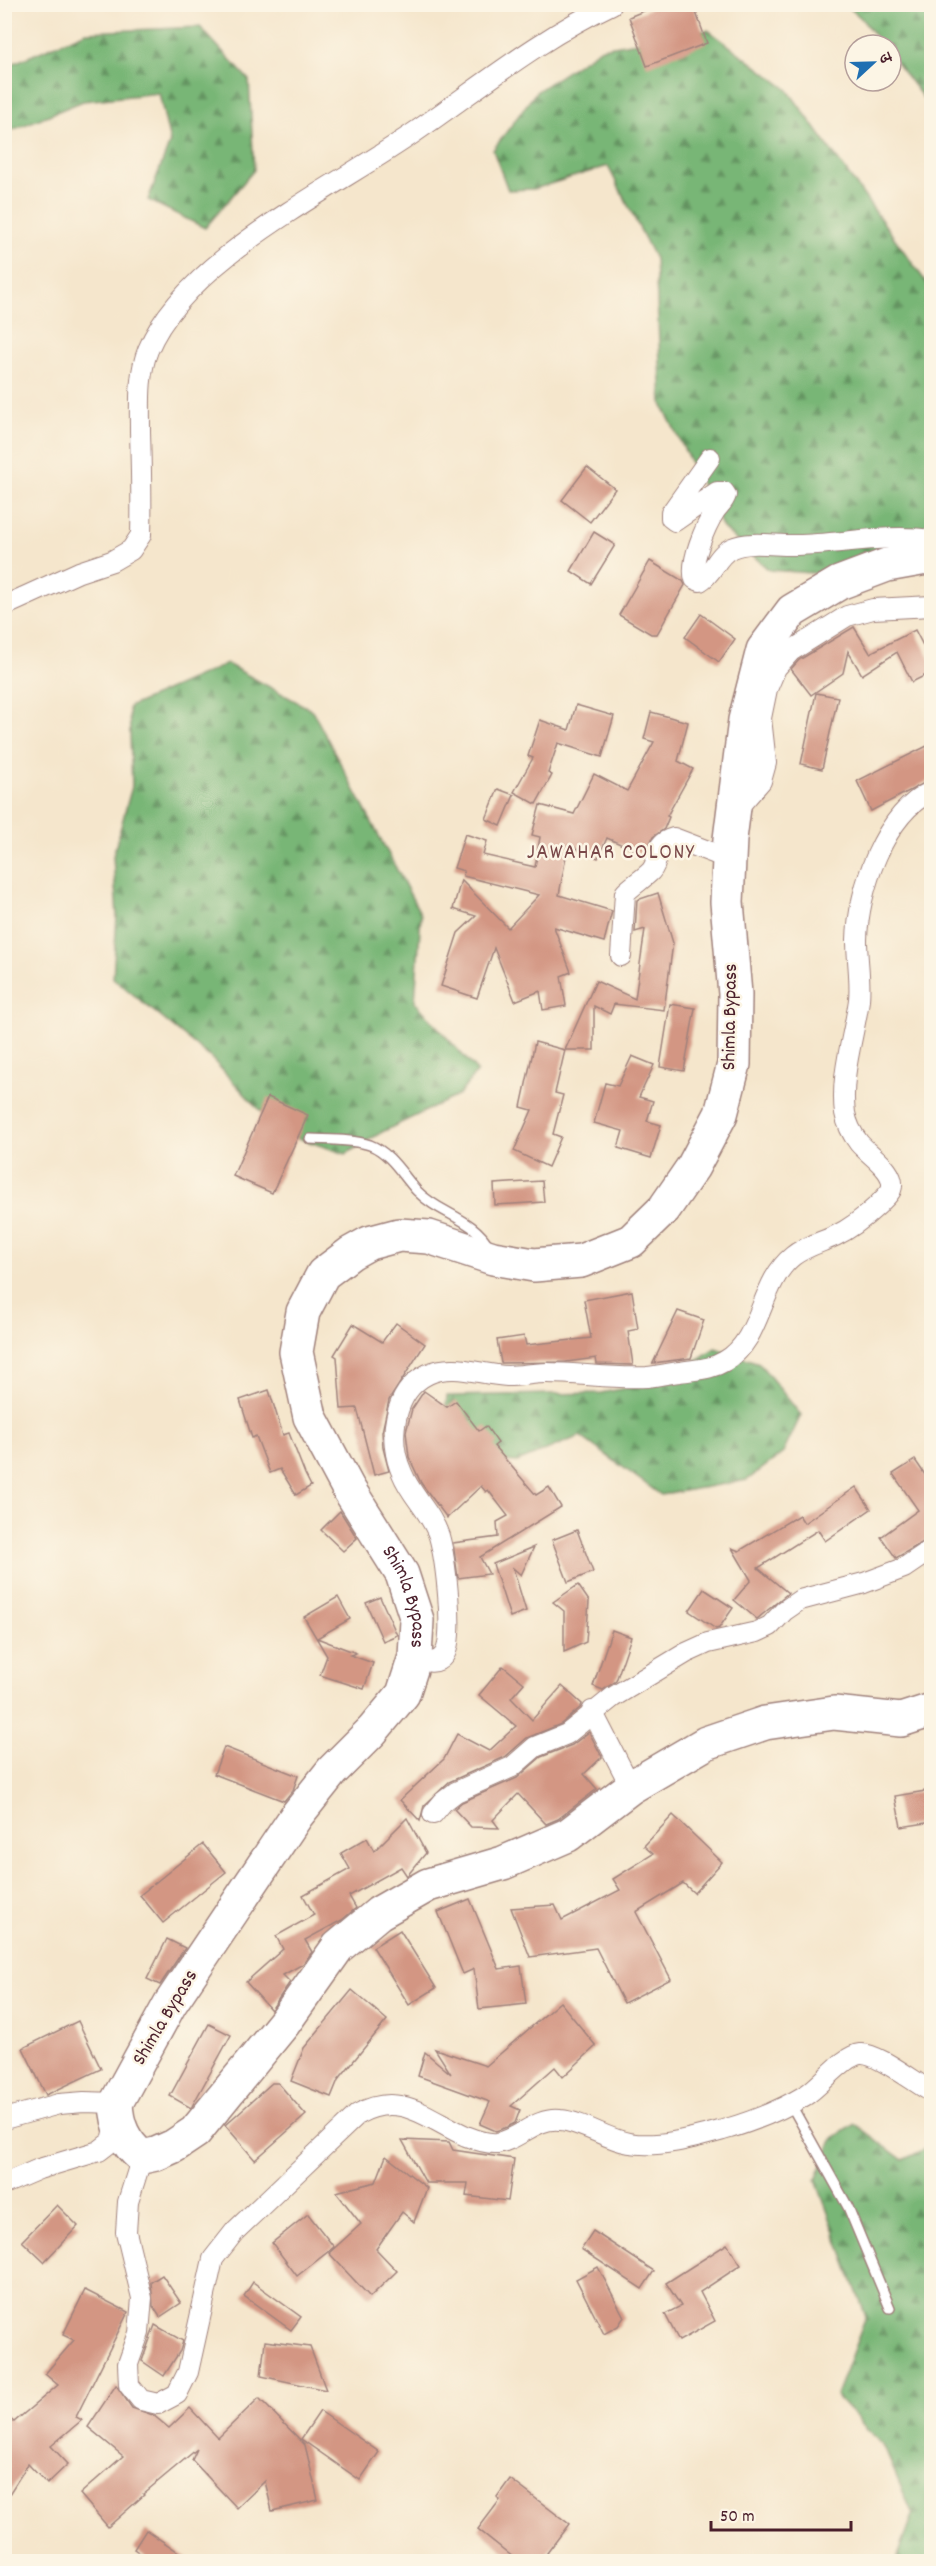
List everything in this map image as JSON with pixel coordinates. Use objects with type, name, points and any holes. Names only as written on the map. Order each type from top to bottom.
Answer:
[{"type":"highway","name":"Shimla Bypass","points":[[116,2112],[170,2004],[297,1815],[332,1772],[372,1731],[403,1694],[415,1657],[417,1620],[402,1574],[348,1488],[310,1417],[296,1352],[303,1312],[323,1274],[369,1243],[399,1235],[429,1237],[493,1258],[534,1265],[581,1261],[631,1241],[664,1209],[693,1167],[721,1114],[734,1064],[735,994],[727,902],[729,859],[745,720],[763,650],[792,611],[839,583],[887,565],[932,557]]},
{"type":"highway","points":[[116,2112],[129,2146],[142,2157],[174,2146],[195,2132],[284,2023],[338,1947],[379,1913],[428,1885],[503,1863],[568,1835],[631,1787],[706,1743],[765,1723],[834,1713],[901,1720],[932,1710]]},
{"type":"street","points":[[4,606],[79,572],[112,561],[131,550],[141,535],[140,385],[148,351],[166,318],[208,270],[256,235],[413,133],[536,46],[612,4]]},
{"type":"street","points":[[710,459],[671,513],[671,518],[675,521],[717,492],[724,492],[726,495],[705,529],[698,549],[693,575],[700,581],[705,578],[722,555],[732,548],[748,545],[797,545],[883,538],[932,540]]},
{"type":"street","points":[[734,812],[762,781],[766,763],[761,718],[767,689],[776,668],[791,651],[848,616],[873,609],[932,606]]},
{"type":"street","points":[[415,1657],[429,1663],[439,1660],[446,1653],[449,1636],[446,1571],[438,1536],[426,1509],[407,1485],[399,1469],[396,1415],[403,1394],[417,1379],[434,1371],[458,1369],[506,1376],[546,1373],[647,1377],[707,1370],[728,1360],[745,1344],[776,1274],[793,1256],[859,1223],[889,1193],[893,1186],[891,1177],[860,1144],[850,1128],[845,1112],[851,1037],[859,1000],[857,939],[864,898],[886,836],[898,817],[919,797],[932,791]]},
{"type":"street","points":[[621,956],[625,893],[652,870],[660,846],[665,841],[674,838],[729,859]]},
{"type":"street","points":[[433,1814],[456,1792],[512,1767],[535,1747],[567,1734],[592,1711],[613,1696],[686,1653],[708,1643],[757,1632],[770,1626],[784,1611],[800,1600],[904,1568],[932,1549]]},
{"type":"street","points":[[592,1711],[631,1787]]},
{"type":"street","points":[[142,2157],[128,2202],[126,2232],[142,2298],[139,2333],[128,2364],[129,2385],[141,2400],[159,2404],[177,2394],[188,2372],[213,2259],[235,2231],[358,2114],[370,2107],[386,2103],[407,2106],[478,2141],[495,2143],[512,2139],[546,2121],[560,2120],[628,2143],[651,2144],[725,2129],[767,2114],[807,2094],[847,2060],[860,2054],[875,2057],[932,2092]]},
{"type":"street","points":[[4,2119],[59,2104],[84,2102],[116,2112],[112,2141],[99,2151],[39,2169],[4,2184]]},
{"type":"lane","points":[[310,1139],[371,1146],[386,1156],[418,1192],[439,1209],[470,1225],[482,1235],[493,1258]]},
{"type":"lane","points":[[790,2103],[848,2207],[890,2308]]},
{"type":"green space","points":[[846,5],[931,5],[931,108],[903,72],[903,33],[873,33],[861,18]]},
{"type":"green space","points":[[200,27],[249,80],[254,170],[205,228],[148,200],[170,142],[159,93],[83,101],[5,133],[5,67],[86,32]]},
{"type":"green space","points":[[708,30],[787,89],[931,289],[931,539],[855,576],[769,570],[723,528],[662,404],[655,259],[608,166],[534,189],[508,190],[493,150],[536,92],[602,48]]},
{"type":"green space","points":[[227,664],[312,710],[421,915],[415,1002],[477,1071],[459,1095],[382,1132],[346,1154],[280,1132],[211,1058],[113,978],[117,916],[113,856],[132,786],[129,707]]},
{"type":"green space","points":[[715,1348],[759,1363],[801,1415],[783,1453],[747,1480],[661,1495],[580,1436],[517,1462],[474,1458],[444,1424],[447,1396],[601,1393],[666,1380]]},
{"type":"green space","points":[[855,2124],[903,2160],[931,2146],[931,2561],[896,2561],[913,2515],[884,2447],[836,2395],[866,2317],[816,2180],[833,2138]]},
{"type":"building","points":[[661,4],[693,4],[707,43],[647,66],[629,17]]},
{"type":"building","points":[[587,467],[615,489],[590,522],[562,500]]},
{"type":"building","points":[[594,532],[615,545],[591,584],[571,571]]},
{"type":"building","points":[[650,561],[683,581],[685,585],[657,634],[651,634],[619,615]]},
{"type":"building","points":[[701,614],[735,639],[719,662],[685,637]]},
{"type":"building","points":[[854,627],[870,653],[915,630],[932,663],[932,672],[912,682],[897,652],[862,675],[848,651],[843,673],[811,695],[791,669],[799,660]]},
{"type":"building","points":[[816,693],[838,697],[822,769],[801,764]]},
{"type":"building","points":[[576,705],[614,716],[602,757],[558,743],[548,773],[552,775],[536,804],[514,792],[533,758],[528,756],[540,720],[569,730]]},
{"type":"building","points":[[651,712],[688,722],[678,761],[693,769],[667,816],[669,817],[664,829],[653,837],[645,855],[607,838],[598,858],[568,845],[559,895],[612,911],[604,942],[554,927],[571,972],[561,976],[566,1006],[543,1010],[540,991],[515,1001],[494,948],[477,998],[441,986],[458,933],[476,916],[453,909],[461,880],[508,928],[539,895],[463,876],[464,871],[454,868],[465,834],[487,841],[483,855],[535,867],[540,837],[532,835],[540,805],[574,814],[594,774],[627,791],[654,742],[644,739]]},
{"type":"building","points":[[927,746],[932,756],[932,779],[871,811],[857,781]]},
{"type":"building","points":[[498,789],[514,795],[501,826],[486,819]]},
{"type":"building","points":[[658,893],[673,943],[664,1010],[614,1004],[610,1014],[594,1006],[594,1050],[565,1050],[596,981],[635,999],[645,929],[635,932],[637,900]]},
{"type":"building","points":[[670,1004],[695,1008],[684,1071],[660,1067]]},
{"type":"building","points":[[535,1042],[565,1050],[555,1093],[563,1095],[553,1134],[561,1137],[548,1167],[514,1151],[532,1110],[521,1107]]},
{"type":"building","points":[[632,1056],[654,1065],[639,1097],[653,1101],[647,1121],[661,1125],[651,1158],[618,1148],[623,1131],[594,1123],[605,1083],[618,1086]]},
{"type":"building","points":[[268,1097],[308,1115],[272,1193],[233,1176]]},
{"type":"building","points":[[542,1181],[544,1202],[495,1205],[494,1184]]},
{"type":"building","points":[[632,1291],[638,1329],[628,1331],[633,1365],[597,1364],[596,1358],[566,1362],[501,1363],[497,1340],[524,1336],[526,1345],[591,1338],[584,1300]]},
{"type":"building","points":[[678,1311],[704,1320],[691,1358],[653,1363]]},
{"type":"building","points":[[396,1323],[425,1344],[389,1400],[382,1432],[383,1448],[389,1471],[374,1475],[357,1408],[341,1409],[337,1357],[334,1355],[353,1324],[382,1342]]},
{"type":"building","points":[[269,1390],[283,1435],[289,1433],[311,1486],[296,1495],[280,1469],[270,1473],[256,1436],[252,1438],[240,1400]]},
{"type":"building","points":[[424,1391],[447,1407],[456,1401],[479,1431],[486,1426],[498,1443],[494,1446],[536,1495],[549,1487],[561,1507],[480,1557],[489,1574],[458,1578],[453,1543],[498,1537],[497,1522],[508,1516],[488,1490],[486,1492],[481,1486],[447,1518],[421,1483],[409,1457],[406,1432],[412,1409]]},
{"type":"building","points":[[915,1460],[932,1485],[932,1537],[896,1558],[881,1537],[918,1510],[893,1474]]},
{"type":"building","points":[[856,1487],[871,1509],[825,1541],[818,1530],[758,1568],[788,1593],[757,1619],[734,1600],[751,1580],[732,1548],[739,1551],[799,1515],[804,1523]]},
{"type":"building","points":[[340,1511],[357,1538],[343,1551],[321,1530]]},
{"type":"building","points":[[577,1530],[593,1572],[568,1582],[552,1540]]},
{"type":"building","points":[[534,1547],[521,1575],[513,1568],[526,1611],[510,1617],[493,1564]]},
{"type":"building","points":[[578,1585],[589,1601],[586,1642],[564,1652],[564,1611],[553,1602]]},
{"type":"building","points":[[704,1589],[733,1608],[719,1628],[716,1629],[689,1611]]},
{"type":"building","points":[[338,1597],[350,1619],[317,1638],[356,1653],[350,1655],[373,1663],[364,1689],[320,1675],[327,1656],[304,1617]]},
{"type":"building","points":[[380,1597],[397,1635],[383,1641],[366,1603]]},
{"type":"building","points":[[612,1630],[631,1637],[616,1681],[603,1690],[593,1686]]},
{"type":"building","points":[[503,1666],[524,1683],[511,1698],[532,1720],[562,1686],[582,1704],[581,1707],[561,1724],[527,1738],[505,1757],[449,1782],[424,1806],[420,1821],[400,1800],[444,1759],[457,1734],[489,1751],[516,1726],[479,1695]]},
{"type":"building","points":[[589,1732],[602,1757],[584,1774],[597,1789],[558,1819],[546,1824],[518,1794],[493,1820],[499,1828],[471,1827],[454,1809],[462,1802],[517,1778],[541,1757],[572,1745]]},
{"type":"building","points":[[224,1747],[298,1776],[293,1790],[284,1801],[214,1774]]},
{"type":"building","points":[[932,1790],[932,1822],[901,1827],[895,1796]]},
{"type":"building","points":[[673,1815],[722,1862],[694,1893],[683,1883],[636,1912],[671,1979],[624,2003],[596,1948],[530,1957],[511,1908],[555,1905],[562,1920],[620,1890],[613,1879],[653,1854],[644,1846]]},
{"type":"building","points":[[407,1818],[426,1853],[407,1876],[401,1867],[349,1896],[356,1908],[342,1920],[305,1940],[312,1952],[303,1964],[283,1975],[290,1982],[271,2010],[246,1982],[283,1949],[276,1936],[314,1915],[303,1895],[350,1869],[341,1853],[367,1838],[374,1851]]},
{"type":"building","points":[[203,1844],[226,1872],[163,1923],[140,1895]]},
{"type":"building","points":[[470,1899],[499,1969],[521,1966],[526,2004],[479,2009],[474,1969],[463,1974],[438,1912]]},
{"type":"building","points":[[400,1930],[436,1988],[409,2005],[373,1947]]},
{"type":"building","points":[[167,1939],[185,1948],[160,1985],[147,1979]]},
{"type":"building","points":[[352,1990],[387,2020],[338,2080],[331,2097],[291,2081],[304,2048]]},
{"type":"building","points":[[560,2002],[596,2046],[563,2077],[555,2067],[511,2106],[520,2110],[515,2123],[496,2131],[480,2124],[490,2102],[418,2076],[425,2052],[451,2074],[435,2049],[486,2066]]},
{"type":"building","points":[[78,2021],[101,2069],[46,2095],[23,2048]]},
{"type":"building","points":[[209,2024],[231,2035],[191,2108],[170,2096]]},
{"type":"building","points":[[272,2083],[278,2083],[306,2115],[255,2160],[225,2125]]},
{"type":"building","points":[[402,2140],[449,2142],[453,2150],[514,2159],[508,2201],[466,2196],[468,2183],[426,2183]]},
{"type":"building","points":[[386,2156],[427,2188],[414,2222],[402,2212],[376,2249],[397,2271],[370,2297],[329,2253],[361,2224],[336,2192],[376,2182]]},
{"type":"building","points":[[57,2205],[78,2226],[44,2262],[22,2241]]},
{"type":"building","points":[[308,2214],[334,2247],[297,2276],[272,2243]]},
{"type":"building","points":[[593,2231],[654,2271],[642,2289],[581,2249]]},
{"type":"building","points":[[727,2244],[741,2265],[700,2292],[715,2321],[679,2341],[665,2314],[681,2306],[666,2283]]},
{"type":"building","points":[[598,2267],[624,2317],[618,2326],[604,2334],[576,2279]]},
{"type":"building","points":[[162,2275],[181,2303],[160,2317],[153,2306],[151,2282]]},
{"type":"building","points":[[253,2282],[301,2317],[291,2330],[244,2296]]},
{"type":"building","points":[[85,2290],[128,2312],[76,2417],[82,2420],[51,2446],[68,2464],[47,2484],[28,2464],[4,2502],[4,2414],[14,2422],[58,2385],[45,2374],[74,2340],[63,2335]]},
{"type":"building","points":[[155,2325],[183,2341],[180,2351],[164,2376],[142,2361]]},
{"type":"building","points":[[265,2341],[310,2347],[326,2390],[261,2376]]},
{"type":"building","points":[[116,2385],[132,2408],[153,2415],[169,2428],[190,2408],[218,2438],[259,2398],[305,2445],[318,2500],[272,2511],[265,2481],[237,2508],[192,2460],[197,2449],[108,2527],[80,2494],[123,2456],[88,2427]]},
{"type":"building","points":[[320,2411],[379,2452],[360,2480],[301,2439]]},
{"type":"building","points":[[510,2479],[569,2524],[547,2553],[557,2562],[519,2562],[478,2529],[500,2500],[497,2497]]},
{"type":"building","points":[[146,2530],[193,2562],[153,2562],[134,2549]]},
{"type":"district","name":"JAWAHAR COLONY","points":[[611,853]]}]
